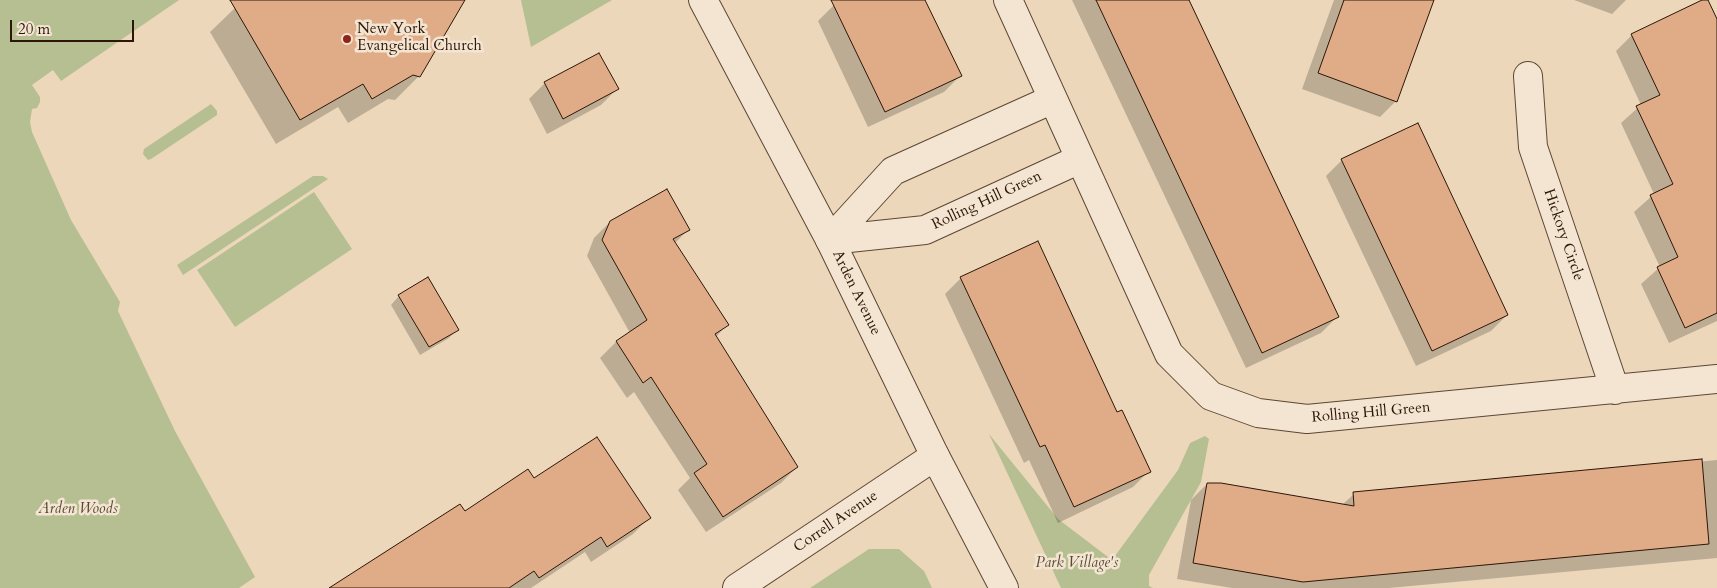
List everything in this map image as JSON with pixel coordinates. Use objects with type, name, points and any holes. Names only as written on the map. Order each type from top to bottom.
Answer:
[{"type":"street","name":"Arden Avenue","points":[[703,0],[830,240],[935,456],[1004,588]]},
{"type":"street","name":"Rolling Hill Green","points":[[1008,0],[1169,354],[1211,396],[1258,414],[1307,419],[1717,379]]},
{"type":"street","name":"Hickory Circle","points":[[1528,76],[1533,147],[1615,390]]},
{"type":"street","points":[[830,240],[894,171],[1053,99]]},
{"type":"street","name":"Rolling Hill Green","points":[[830,240],[925,230],[1080,159]]},
{"type":"street","name":"Correll Avenue","points":[[737,588],[935,456]]},
{"type":"green space","name":"Arden Woods","points":[[0,0],[179,0],[61,81],[53,70],[32,85],[40,97],[40,102],[37,108],[32,109],[30,122],[32,132],[71,220],[120,302],[118,311],[175,431],[255,577],[239,588],[0,588]]},
{"type":"green space","points":[[521,0],[612,0],[531,47]]},
{"type":"green space","points":[[211,104],[217,111],[217,115],[151,159],[148,160],[143,154],[144,149]]},
{"type":"green space","points":[[313,176],[323,176],[328,179],[183,275],[177,265]]},
{"type":"green space","points":[[314,192],[352,249],[235,327],[197,270]]},
{"type":"green space","name":"Park Village's","points":[[989,434],[1058,519],[1112,560],[1178,470],[1190,443],[1205,436],[1209,439],[1201,482],[1149,575],[1149,586],[1153,588],[1061,588]]},
{"type":"green space","points":[[869,549],[899,549],[924,571],[932,588],[810,588]]},
{"type":"building","name":"New York Evangelical Church","points":[[230,0],[465,0],[420,77],[413,75],[372,99],[363,84],[300,120]]},
{"type":"building","points":[[831,0],[925,0],[962,76],[885,112]]},
{"type":"building","points":[[1096,0],[1189,0],[1339,317],[1262,353]]},
{"type":"building","points":[[1344,0],[1434,0],[1397,102],[1318,73]]},
{"type":"building","points":[[1702,0],[1708,0],[1717,19],[1717,313],[1685,328],[1657,267],[1678,257],[1650,195],[1673,184],[1636,106],[1660,95],[1631,34]]},
{"type":"building","points":[[599,53],[619,89],[563,119],[544,82]]},
{"type":"building","points":[[1418,123],[1508,315],[1432,351],[1341,159]]},
{"type":"building","points":[[667,189],[690,230],[673,239],[729,325],[715,334],[798,467],[723,517],[694,473],[707,464],[651,377],[643,383],[616,341],[647,320],[602,240],[610,221]]},
{"type":"building","points":[[1038,241],[1117,412],[1122,410],[1151,472],[1074,507],[1045,445],[1040,447],[960,277]]},
{"type":"building","points":[[428,277],[459,330],[429,347],[398,295]]},
{"type":"building","points":[[597,437],[651,518],[607,547],[601,537],[539,578],[534,571],[509,588],[329,588],[460,504],[465,511],[528,469],[534,478]]},
{"type":"building","points":[[1702,459],[1709,544],[1303,582],[1193,563],[1207,483],[1221,483],[1354,506],[1353,492]]},
{"type":"place","name":"New York Evangelical Church","points":[[347,39]]}]
